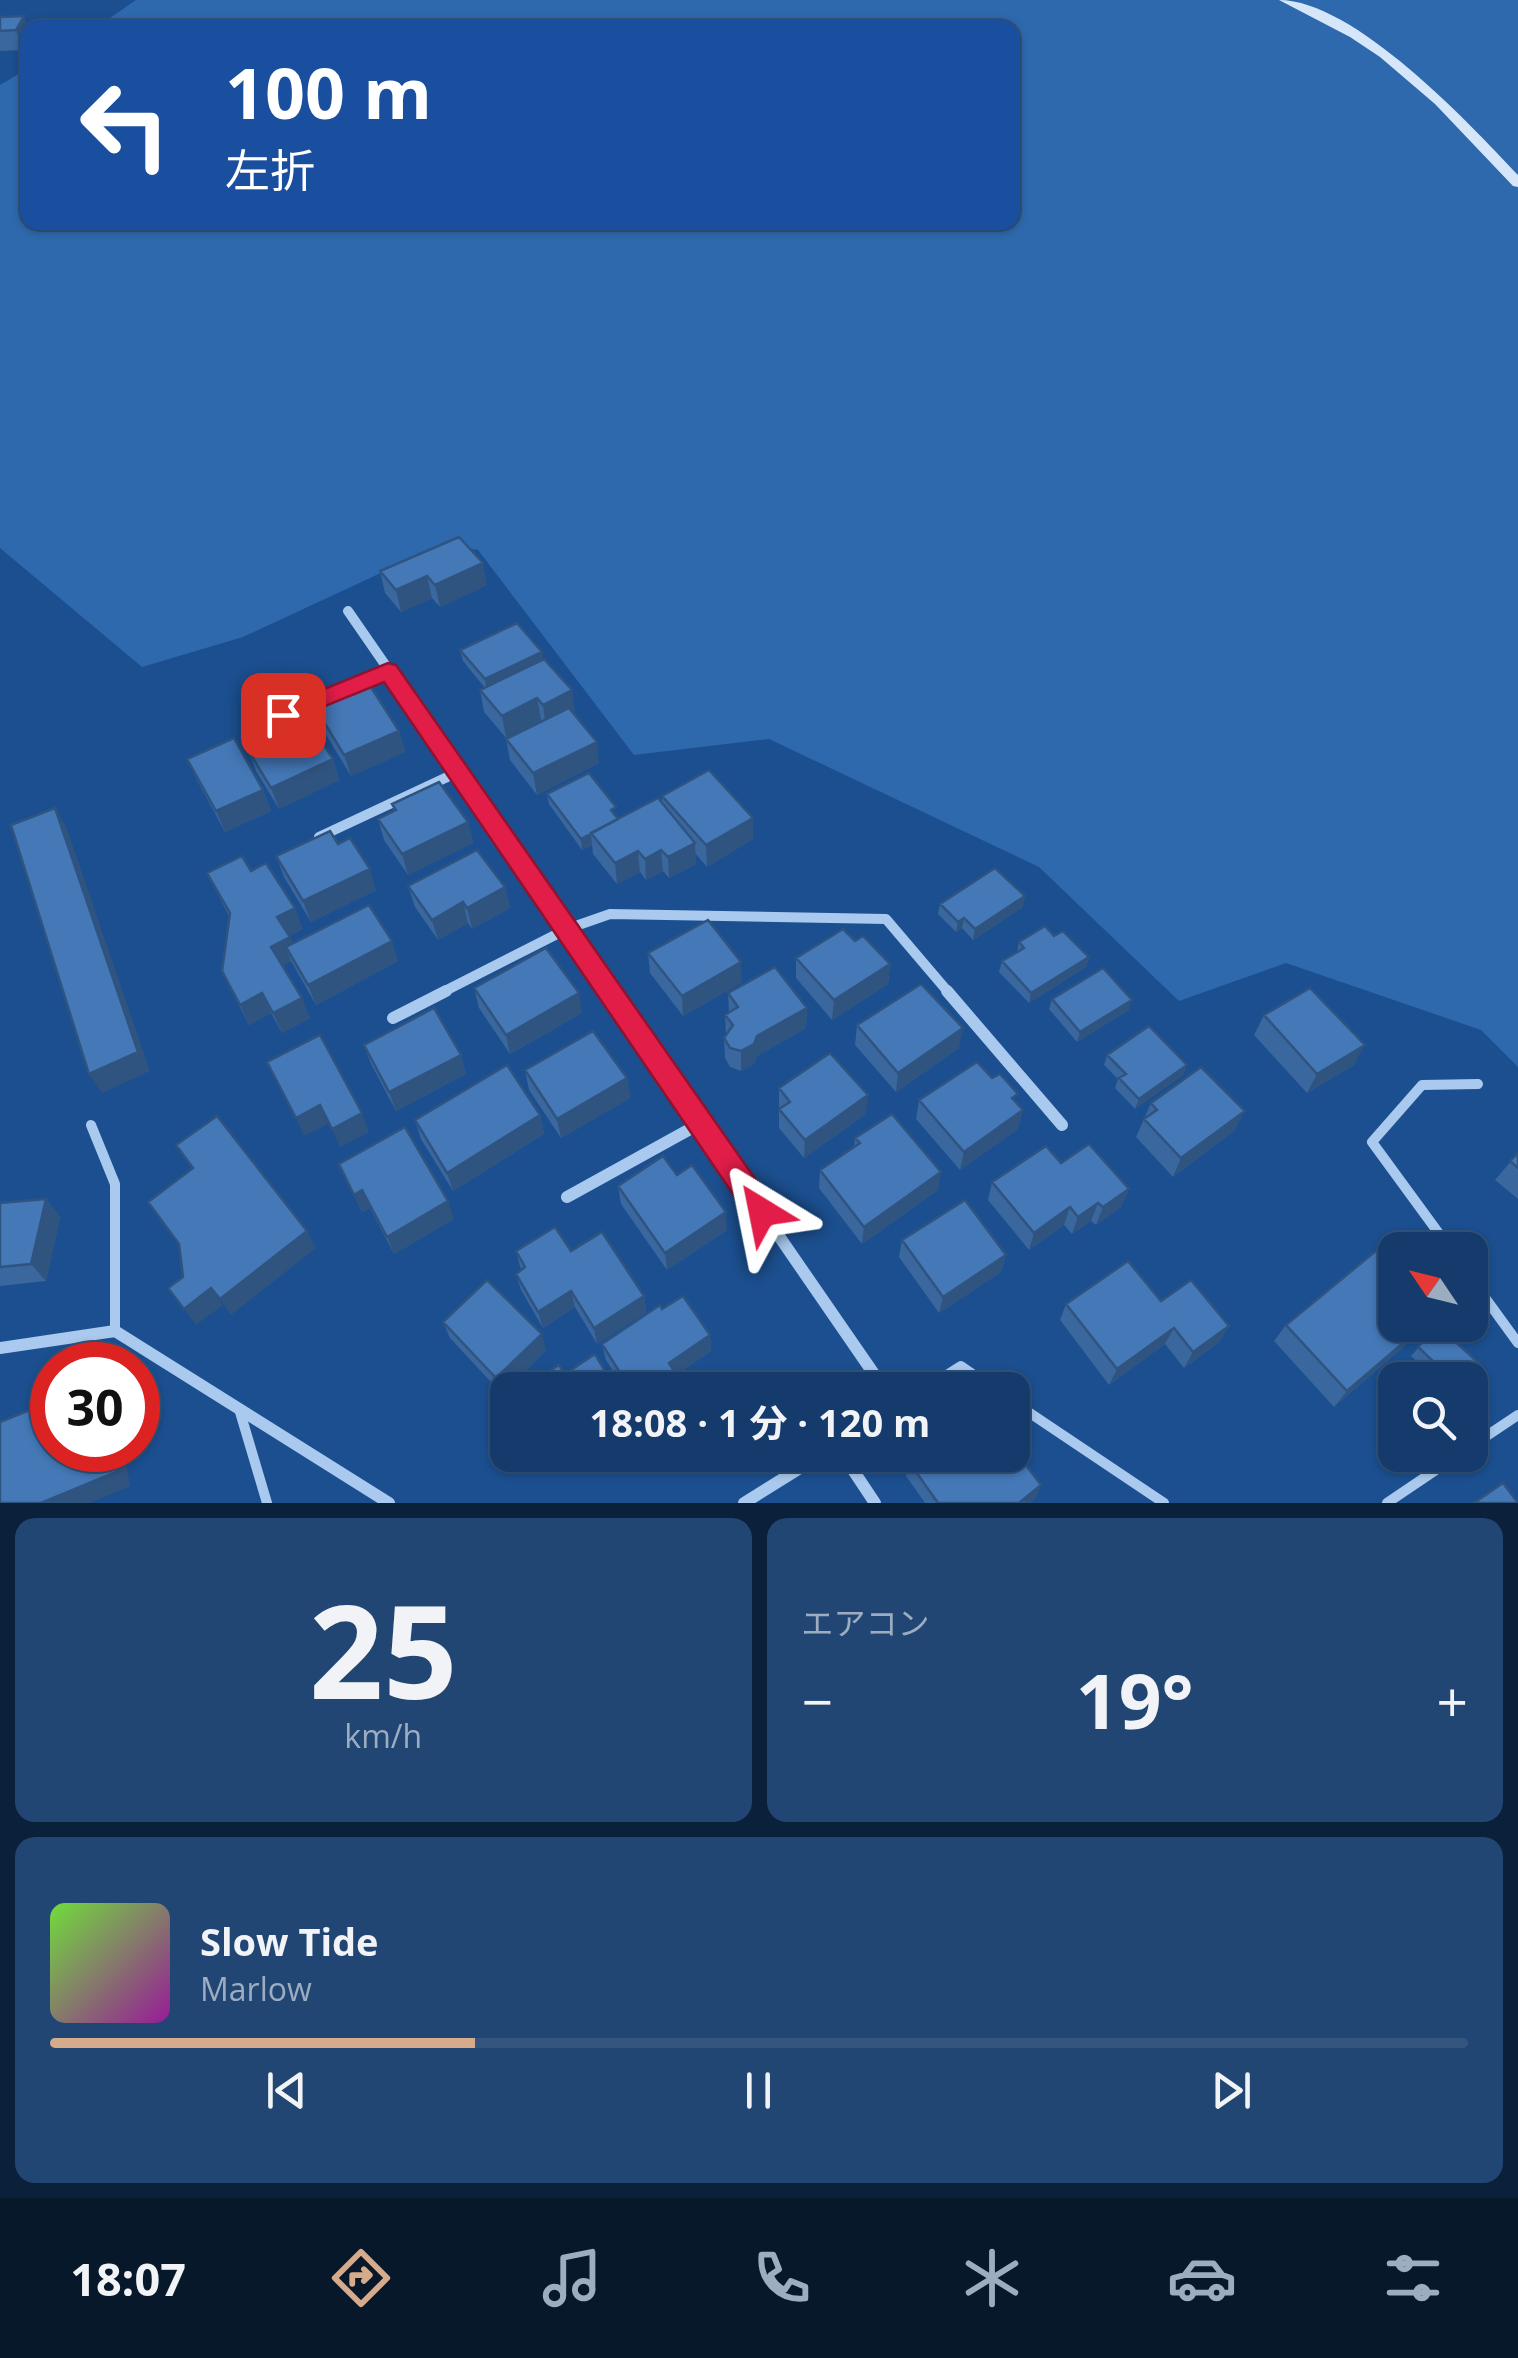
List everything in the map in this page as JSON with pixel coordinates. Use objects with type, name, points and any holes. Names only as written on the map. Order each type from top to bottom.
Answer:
[{"type":"main road","points":[[1285,0],[1318,13],[1426,85],[1518,182]]},
{"type":"street","points":[[348,612],[872,1372]]},
{"type":"street","points":[[283,715],[388,671]]},
{"type":"street","points":[[305,844],[458,772]]},
{"type":"street","points":[[393,1018],[567,930],[610,914],[886,919],[1062,1125]]},
{"type":"street","points":[[566,1196],[701,1123]]},
{"type":"street","points":[[0,1348],[115,1331],[389,1503]]},
{"type":"street","points":[[744,1503],[794,1472]]},
{"type":"street","points":[[855,1472],[875,1503]]},
{"type":"lane","points":[[1437,1232],[1372,1142],[1422,1085],[1478,1084]]},
{"type":"lane","points":[[91,1126],[115,1184],[115,1331]]},
{"type":"lane","points":[[1488,1302],[1518,1343]]},
{"type":"lane","points":[[238,1408],[267,1503]]},
{"type":"lane","points":[[1030,1413],[1164,1503]]},
{"type":"lane","points":[[1488,1435],[1518,1415]]},
{"type":"lane","points":[[1386,1503],[1432,1472]]},
{"type":"shaded area","points":[[136,0],[1518,0],[1518,1067],[1481,1030],[1286,963],[1179,1001],[1039,867],[769,739],[634,755],[478,550],[443,544],[243,637],[142,667],[0,548],[0,85],[20,73],[20,230],[1020,230],[1020,20],[107,20]]},
{"type":"building","points":[[24,16],[16,30],[0,31],[0,17]]},
{"type":"building","points":[[459,537],[483,563],[435,585],[427,576],[396,590],[380,571]]},
{"type":"building","points":[[517,623],[542,652],[485,679],[460,650]]},
{"type":"building","points":[[544,659],[572,690],[543,705],[537,698],[502,716],[480,690]]},
{"type":"building","points":[[369,684],[399,731],[344,755],[315,707]]},
{"type":"building","points":[[569,708],[597,742],[533,773],[506,739]]},
{"type":"building","points":[[309,722],[333,759],[271,788],[248,750]]},
{"type":"building","points":[[234,738],[263,790],[216,811],[187,759]]},
{"type":"building","points":[[709,770],[753,818],[706,845],[662,796]]},
{"type":"building","points":[[589,773],[616,807],[611,810],[618,819],[581,839],[547,794]]},
{"type":"building","points":[[439,782],[468,822],[402,854],[378,819],[396,810],[392,804]]},
{"type":"building","points":[[658,798],[695,843],[668,857],[661,850],[645,859],[638,851],[615,863],[591,833]]},
{"type":"building","points":[[55,808],[138,1052],[89,1074],[11,825]]},
{"type":"building","points":[[330,831],[338,844],[350,838],[370,869],[303,901],[276,856]]},
{"type":"building","points":[[477,850],[505,887],[467,908],[463,902],[432,920],[408,886]]},
{"type":"building","points":[[242,856],[251,871],[266,863],[295,908],[277,917],[290,937],[271,947],[302,998],[273,1013],[262,993],[240,1005],[222,971],[230,913],[207,873]]},
{"type":"building","points":[[995,868],[1025,896],[975,929],[964,918],[958,922],[940,904]]},
{"type":"building","points":[[369,905],[392,941],[308,985],[286,947]]},
{"type":"building","points":[[708,920],[741,962],[682,996],[648,953]]},
{"type":"building","points":[[1045,926],[1054,936],[1063,931],[1089,957],[1031,993],[1002,961],[1024,948],[1019,942]]},
{"type":"building","points":[[843,929],[855,941],[863,936],[890,964],[834,1000],[796,958]]},
{"type":"building","points":[[546,948],[579,993],[506,1035],[474,988]]},
{"type":"building","points":[[775,967],[807,1008],[757,1036],[754,1044],[741,1051],[730,1048],[724,1038],[733,1025],[725,1015],[738,1007],[728,993]]},
{"type":"building","points":[[1103,968],[1132,1000],[1080,1032],[1052,999]]},
{"type":"building","points":[[921,984],[963,1028],[898,1073],[857,1025]]},
{"type":"building","points":[[1310,988],[1365,1045],[1317,1074],[1264,1015]]},
{"type":"building","points":[[434,1008],[461,1055],[389,1092],[364,1045]]},
{"type":"building","points":[[1149,1026],[1187,1065],[1139,1099],[1119,1078],[1126,1074],[1107,1055]]},
{"type":"building","points":[[593,1031],[627,1078],[557,1119],[525,1070]]},
{"type":"building","points":[[320,1035],[362,1113],[332,1129],[320,1105],[296,1118],[267,1062]]},
{"type":"building","points":[[830,1053],[868,1095],[805,1140],[779,1109],[790,1102],[779,1088]]},
{"type":"building","points":[[977,1062],[992,1078],[1000,1074],[1018,1094],[1012,1098],[1023,1110],[964,1152],[919,1100]]},
{"type":"building","points":[[507,1065],[540,1115],[447,1173],[415,1120]]},
{"type":"building","points":[[1201,1067],[1245,1111],[1181,1158],[1144,1119],[1157,1110],[1151,1103]]},
{"type":"building","points":[[892,1114],[941,1172],[864,1227],[820,1170],[860,1143],[855,1138]]},
{"type":"building","points":[[217,1116],[307,1231],[220,1299],[211,1288],[184,1309],[168,1288],[183,1277],[179,1244],[148,1202],[193,1168],[176,1145]]},
{"type":"building","points":[[405,1127],[448,1201],[387,1237],[362,1190],[354,1195],[339,1164]]},
{"type":"building","points":[[1089,1144],[1129,1189],[1103,1207],[1098,1203],[1078,1217],[1070,1207],[1034,1233],[992,1182],[1046,1146],[1061,1163]]},
{"type":"building","points":[[663,1156],[677,1175],[692,1165],[726,1212],[665,1253],[618,1186]]},
{"type":"building","points":[[46,1199],[31,1264],[0,1267],[0,1203]]},
{"type":"building","points":[[965,1200],[1006,1255],[943,1297],[902,1240]]},
{"type":"building","points":[[555,1227],[571,1251],[602,1232],[644,1296],[594,1328],[571,1291],[538,1312],[516,1274],[525,1267],[516,1251]]},
{"type":"building","points":[[1377,1250],[1378,1342],[1404,1342],[1347,1391],[1286,1325]]},
{"type":"building","points":[[1128,1261],[1161,1301],[1191,1280],[1229,1326],[1193,1352],[1174,1328],[1117,1369],[1066,1304]]},
{"type":"building","points":[[487,1280],[542,1334],[502,1372],[490,1372],[443,1322]]},
{"type":"building","points":[[683,1296],[710,1335],[669,1363],[675,1372],[620,1372],[602,1344],[660,1305],[662,1309]]},
{"type":"building","points":[[1423,1342],[1456,1342],[1478,1362],[1434,1362],[1418,1347]]},
{"type":"building","points":[[595,1354],[606,1372],[568,1372]]},
{"type":"building","points":[[30,1410],[30,1472],[116,1472],[41,1503],[0,1503],[0,1422]]},
{"type":"building","points":[[1030,1471],[1041,1485],[1019,1503],[938,1503],[916,1472]]},
{"type":"building","points":[[1503,1483],[1518,1503],[1474,1503]]},
{"type":"route","points":[[283,715],[388,671],[762,1212]]}]
